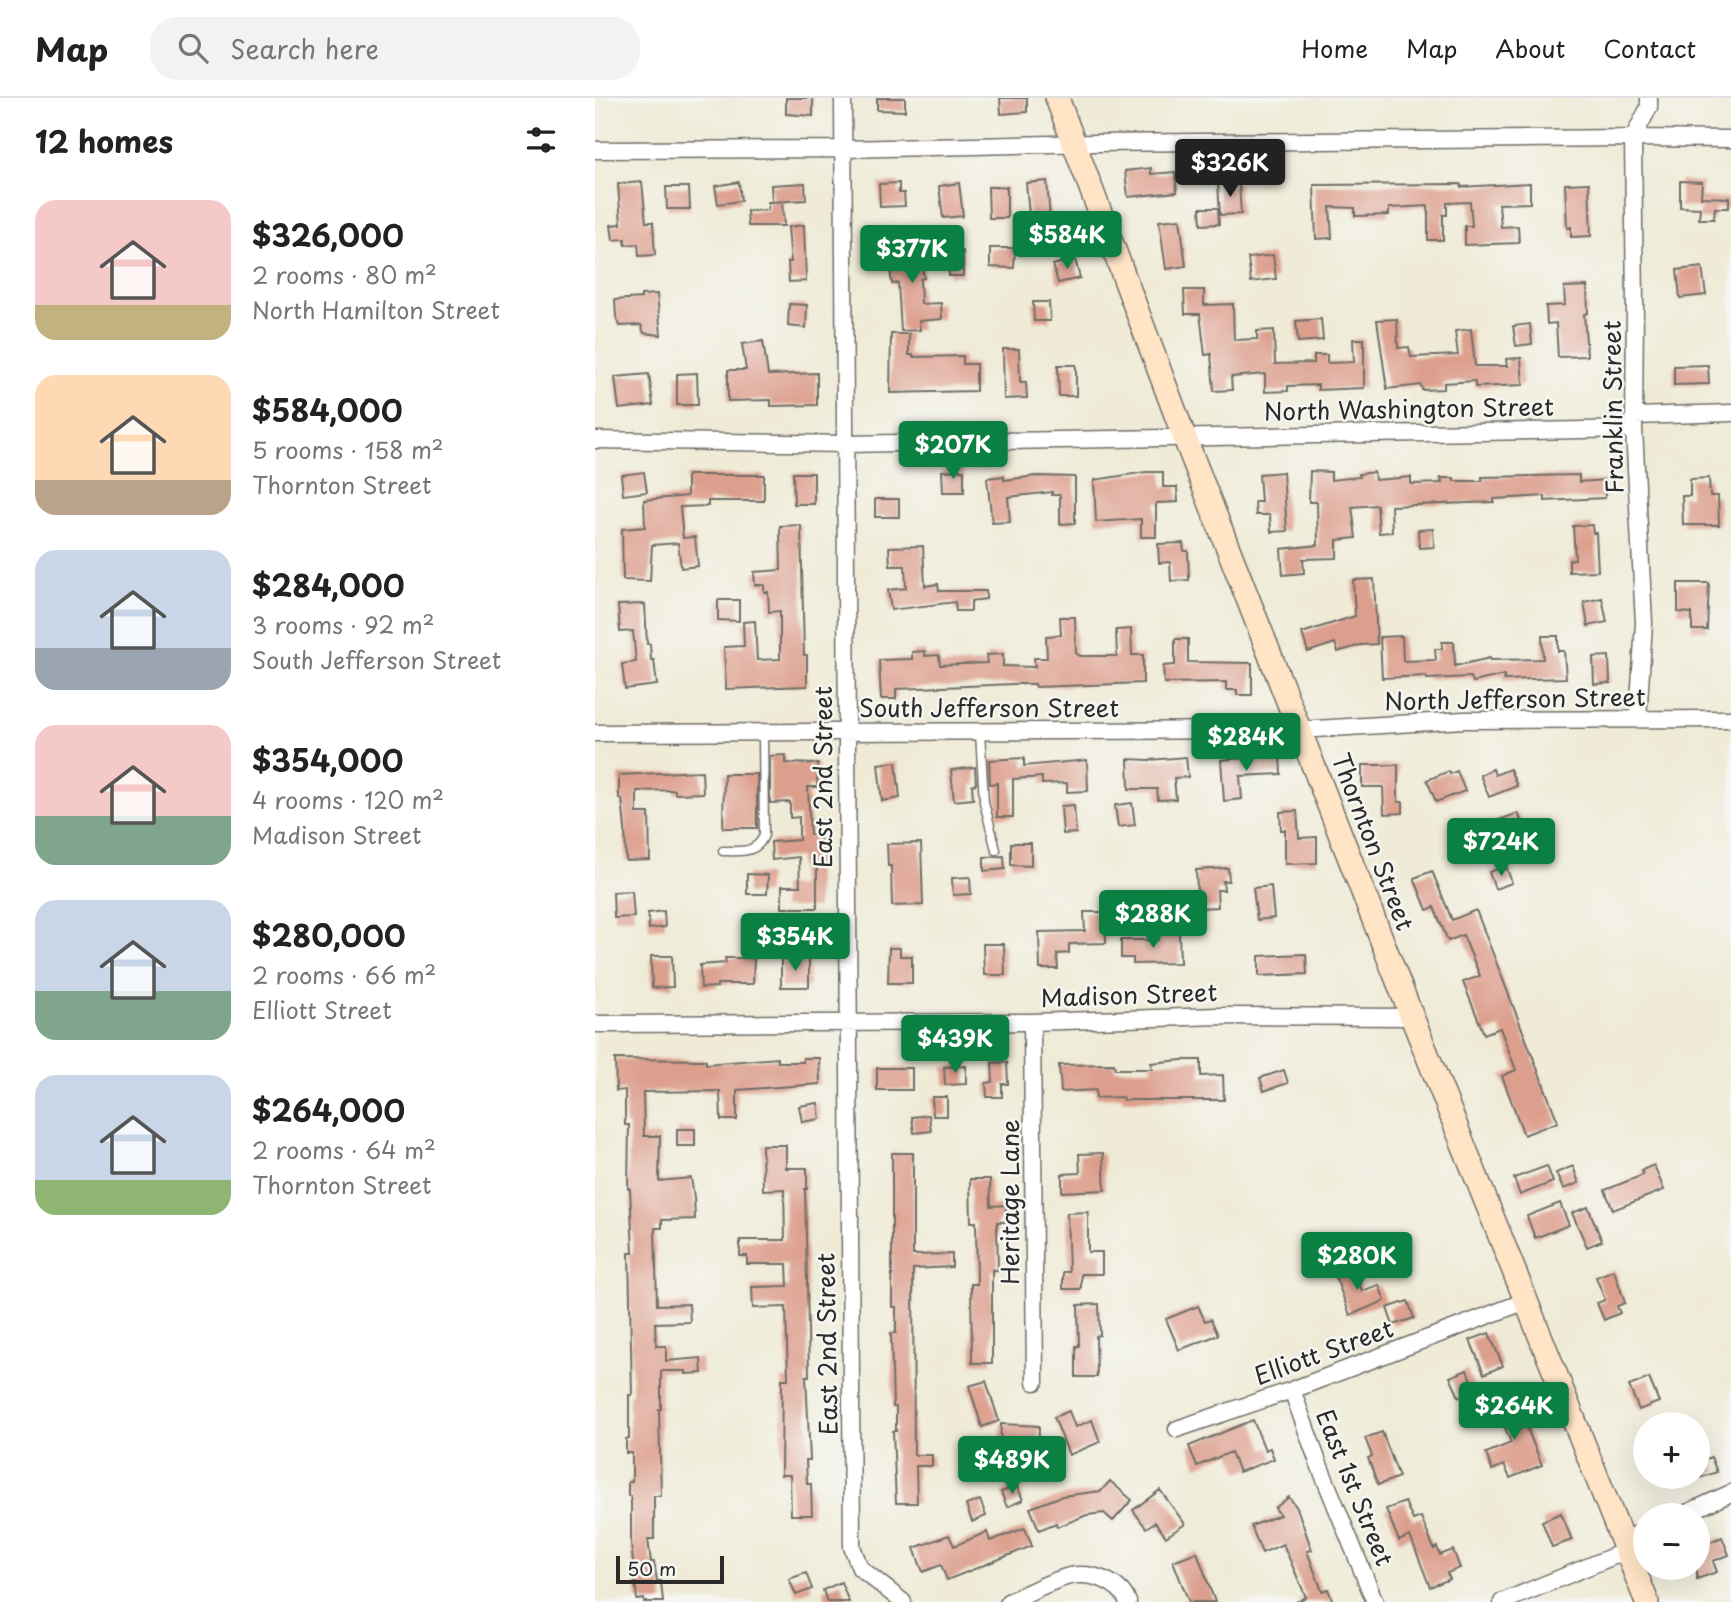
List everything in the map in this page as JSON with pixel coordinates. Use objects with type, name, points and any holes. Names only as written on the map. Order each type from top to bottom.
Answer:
[{"type":"street","name":"East 2nd Street","points":[[843,98],[852,1546],[860,1568],[903,1602]]},
{"type":"street","name":"Thornton Street","points":[[1057,98],[1184,436],[1299,730],[1647,1602]]},
{"type":"street","name":"Franklin Street","points":[[1638,719],[1644,622],[1634,422],[1633,138],[1649,107],[1649,98]]},
{"type":"street","points":[[595,150],[1731,139]]},
{"type":"street","name":"North Washington Street","points":[[595,440],[846,444],[1634,422],[1731,414]]},
{"type":"street","name":"North Jefferson Street","points":[[1299,730],[1464,720],[1731,719]]},
{"type":"street","name":"South Jefferson Street","points":[[595,733],[1299,730]]},
{"type":"street","name":"Madison Street","points":[[595,1024],[1032,1022],[1218,1016],[1412,1017]]},
{"type":"street","name":"Heritage Lane","points":[[1032,1022],[1035,1382]]},
{"type":"street","name":"Elliott Street","points":[[1177,1429],[1292,1390],[1526,1301]]},
{"type":"street","name":"East 1st Street","points":[[1292,1390],[1375,1602]]},
{"type":"street","points":[[1709,1503],[1731,1493]]},
{"type":"street","points":[[1502,1602],[1633,1540]]},
{"type":"street","points":[[1007,1602],[1071,1576],[1088,1576],[1109,1581],[1128,1602]]},
{"type":"lane","points":[[981,732],[984,802],[995,837],[996,850]]},
{"type":"lane","points":[[723,851],[753,850],[761,844],[764,835],[763,733]]},
{"type":"building","points":[[786,98],[813,98],[813,116],[786,114]]},
{"type":"building","points":[[877,98],[905,98],[905,111],[877,110]]},
{"type":"building","points":[[1000,98],[1027,98],[1027,112],[1001,114]]},
{"type":"building","points":[[1151,168],[1151,174],[1175,172],[1177,192],[1128,197],[1125,171]]},
{"type":"building","points":[[1047,181],[1050,218],[1060,218],[1062,237],[1038,239],[1037,223],[1030,224],[1026,183]]},
{"type":"building","points":[[1680,181],[1702,182],[1701,197],[1729,198],[1729,208],[1715,208],[1714,219],[1699,219],[1700,208],[1680,207]]},
{"type":"building","points":[[642,182],[646,222],[653,222],[655,255],[639,256],[638,244],[625,245],[625,239],[613,240],[611,225],[621,224],[618,184]]},
{"type":"building","points":[[739,182],[741,201],[718,204],[715,186]]},
{"type":"building","points":[[805,183],[806,200],[772,202],[771,185]]},
{"type":"building","points":[[899,183],[899,193],[904,193],[905,206],[880,207],[879,184]]},
{"type":"building","points":[[959,183],[963,216],[943,218],[939,186]]},
{"type":"building","points":[[1239,183],[1241,214],[1220,215],[1218,184]]},
{"type":"building","points":[[1530,183],[1530,203],[1499,204],[1501,227],[1518,226],[1519,243],[1465,245],[1465,226],[1472,226],[1470,202],[1447,203],[1447,215],[1443,215],[1443,240],[1428,240],[1428,206],[1389,208],[1389,215],[1355,216],[1355,208],[1330,207],[1332,238],[1316,239],[1314,185],[1461,184],[1461,187]]},
{"type":"building","points":[[1589,183],[1591,236],[1571,237],[1571,227],[1567,228],[1565,184]]},
{"type":"building","points":[[666,187],[689,187],[690,209],[667,209]]},
{"type":"building","points":[[988,187],[1007,187],[1007,218],[989,218]]},
{"type":"building","points":[[768,202],[782,202],[784,226],[748,226],[747,211],[768,210]]},
{"type":"building","points":[[1200,208],[1218,208],[1219,224],[1201,225]]},
{"type":"building","points":[[1180,219],[1186,266],[1166,269],[1159,221]]},
{"type":"building","points":[[804,225],[806,281],[789,282],[788,262],[791,262],[788,227]]},
{"type":"building","points":[[923,230],[924,244],[919,245],[924,278],[920,279],[921,304],[941,303],[942,319],[919,321],[920,330],[901,331],[898,283],[892,284],[888,256],[907,253],[906,232]]},
{"type":"building","points":[[990,248],[1015,248],[1014,268],[990,267]]},
{"type":"building","points":[[963,251],[963,276],[949,276],[948,252]]},
{"type":"building","points":[[1273,255],[1276,279],[1251,282],[1248,258]]},
{"type":"building","points":[[1075,259],[1080,278],[1058,283],[1053,265]]},
{"type":"building","points":[[1702,267],[1706,295],[1680,298],[1677,270]]},
{"type":"building","points":[[1587,286],[1588,313],[1584,314],[1587,356],[1558,357],[1556,323],[1547,324],[1546,306],[1565,305],[1564,287]]},
{"type":"building","points":[[1184,290],[1204,290],[1204,305],[1233,304],[1234,340],[1257,339],[1257,331],[1274,330],[1275,364],[1314,363],[1314,355],[1327,355],[1327,363],[1354,362],[1353,339],[1364,339],[1364,388],[1318,390],[1318,385],[1288,386],[1288,391],[1265,392],[1265,374],[1231,377],[1232,390],[1214,391],[1211,354],[1205,355],[1200,314],[1185,314]]},
{"type":"building","points":[[657,294],[661,335],[644,333],[641,325],[620,326],[615,300]]},
{"type":"building","points":[[1033,302],[1049,302],[1050,321],[1034,321]]},
{"type":"building","points":[[789,304],[807,305],[806,328],[788,326]]},
{"type":"building","points":[[1321,319],[1323,340],[1298,342],[1296,321]]},
{"type":"building","points":[[1397,319],[1398,348],[1409,347],[1411,357],[1458,355],[1455,331],[1471,329],[1475,366],[1507,366],[1506,359],[1521,358],[1523,385],[1475,387],[1475,381],[1444,383],[1444,389],[1422,390],[1421,385],[1387,389],[1377,320]]},
{"type":"building","points":[[1530,324],[1532,344],[1516,346],[1513,326]]},
{"type":"building","points":[[891,334],[909,334],[909,355],[913,357],[963,356],[963,364],[976,364],[976,391],[890,393]]},
{"type":"building","points":[[763,341],[768,375],[817,373],[817,405],[771,406],[771,400],[728,401],[728,370],[746,370],[742,344]]},
{"type":"building","points":[[1003,349],[1019,349],[1020,382],[1026,382],[1027,398],[1004,399]]},
{"type":"building","points":[[1058,365],[1076,365],[1076,396],[1059,396]]},
{"type":"building","points":[[1708,365],[1709,384],[1674,385],[1674,366]]},
{"type":"building","points":[[697,373],[698,405],[677,405],[677,374]]},
{"type":"building","points":[[649,374],[653,405],[619,409],[615,377]]},
{"type":"building","points":[[964,470],[964,492],[943,492],[942,471]]},
{"type":"building","points":[[1310,471],[1331,472],[1331,480],[1360,477],[1359,474],[1374,472],[1375,480],[1411,477],[1411,484],[1442,483],[1441,478],[1482,481],[1482,477],[1579,475],[1579,482],[1605,480],[1605,498],[1545,501],[1545,496],[1494,499],[1494,502],[1391,506],[1392,532],[1379,533],[1377,505],[1352,507],[1356,538],[1337,540],[1337,558],[1303,559],[1304,573],[1283,575],[1281,549],[1318,545],[1317,502],[1309,502]]},
{"type":"building","points":[[644,472],[647,492],[623,495],[621,475]]},
{"type":"building","points":[[1163,472],[1163,487],[1177,487],[1178,502],[1156,503],[1156,537],[1141,537],[1141,519],[1096,522],[1094,480]]},
{"type":"building","points":[[1283,472],[1287,531],[1271,532],[1270,515],[1256,515],[1255,502],[1261,502],[1259,474]]},
{"type":"building","points":[[793,473],[814,473],[814,504],[794,504]]},
{"type":"building","points":[[687,475],[764,475],[764,501],[708,501],[708,506],[680,507],[683,538],[695,537],[698,566],[681,568],[678,543],[652,545],[650,581],[623,580],[622,529],[645,527],[644,500],[687,496]]},
{"type":"building","points":[[1004,476],[1004,480],[1036,476],[1075,477],[1075,523],[1060,524],[1060,495],[1052,495],[1052,492],[1008,497],[1010,522],[992,523],[987,478]]},
{"type":"building","points":[[1709,478],[1710,496],[1718,496],[1719,525],[1683,525],[1682,496],[1690,496],[1690,479]]},
{"type":"building","points":[[875,499],[899,499],[899,517],[875,517]]},
{"type":"building","points":[[801,525],[807,686],[726,689],[724,647],[744,646],[743,622],[755,621],[757,660],[780,659],[780,611],[769,612],[768,592],[764,592],[764,585],[755,585],[754,572],[781,570],[780,526]]},
{"type":"building","points":[[1592,525],[1593,533],[1596,533],[1598,571],[1569,572],[1569,560],[1575,559],[1573,526]]},
{"type":"building","points":[[1433,529],[1434,547],[1419,548],[1418,530]]},
{"type":"building","points":[[1183,543],[1184,551],[1188,551],[1189,580],[1171,581],[1170,562],[1159,563],[1158,544]]},
{"type":"building","points":[[923,546],[925,586],[938,584],[939,591],[986,591],[986,599],[971,601],[971,611],[956,611],[955,602],[891,610],[888,590],[906,588],[905,566],[890,566],[889,547]]},
{"type":"building","points":[[1374,579],[1377,644],[1360,645],[1338,652],[1335,643],[1308,652],[1302,633],[1355,616],[1353,580]]},
{"type":"building","points":[[1678,583],[1709,583],[1707,630],[1692,630],[1692,613],[1678,612]]},
{"type":"building","points":[[1602,598],[1607,622],[1588,626],[1584,602]]},
{"type":"building","points":[[718,600],[739,600],[739,621],[718,620]]},
{"type":"building","points":[[645,604],[647,644],[650,644],[651,660],[654,660],[657,685],[625,689],[622,664],[636,662],[633,631],[620,632],[618,605]]},
{"type":"building","points":[[1060,617],[1075,617],[1076,654],[1081,656],[1117,656],[1116,630],[1131,629],[1132,655],[1143,655],[1143,683],[1036,687],[1035,684],[1014,684],[896,689],[896,699],[881,699],[879,660],[912,659],[912,652],[925,651],[925,656],[939,655],[940,665],[987,663],[986,655],[1003,654],[1003,666],[1035,667],[1034,658],[1047,658],[1046,636],[1061,635]]},
{"type":"building","points":[[1402,636],[1403,661],[1436,660],[1435,649],[1442,649],[1442,642],[1454,642],[1455,666],[1490,658],[1543,659],[1542,636],[1558,636],[1558,651],[1564,651],[1566,678],[1504,680],[1504,675],[1473,682],[1471,677],[1382,678],[1380,637]]},
{"type":"building","points":[[1175,639],[1188,639],[1188,662],[1252,663],[1252,695],[1237,695],[1237,690],[1226,690],[1226,682],[1164,683],[1163,666],[1175,665]]},
{"type":"building","points":[[1609,656],[1610,683],[1594,684],[1593,657]]},
{"type":"building","points":[[786,755],[786,763],[818,764],[817,787],[808,787],[810,835],[820,835],[817,908],[782,908],[782,886],[800,886],[799,857],[772,860],[771,842],[799,840],[799,817],[790,818],[790,802],[770,803],[770,756]]},
{"type":"building","points":[[1280,755],[1281,774],[1240,776],[1242,799],[1224,801],[1221,760]]},
{"type":"building","points":[[1186,757],[1188,777],[1174,778],[1176,799],[1158,800],[1157,789],[1129,789],[1128,759]]},
{"type":"building","points":[[1024,758],[1024,766],[1087,760],[1088,791],[1067,792],[1067,783],[1042,784],[1042,777],[1013,779],[1013,817],[997,817],[997,783],[990,784],[989,760]]},
{"type":"building","points":[[896,762],[900,798],[882,801],[878,764]]},
{"type":"building","points":[[1362,765],[1398,765],[1398,802],[1403,802],[1403,813],[1384,814],[1383,787],[1362,787]]},
{"type":"building","points":[[975,767],[973,799],[954,801],[951,770]]},
{"type":"building","points":[[1493,769],[1495,775],[1510,769],[1517,786],[1489,797],[1480,775]]},
{"type":"building","points":[[702,771],[703,793],[675,794],[675,790],[637,791],[637,813],[649,813],[650,860],[626,861],[619,775]]},
{"type":"building","points":[[1449,771],[1450,774],[1457,771],[1465,791],[1436,802],[1427,780]]},
{"type":"building","points":[[724,774],[757,774],[757,828],[723,828]]},
{"type":"building","points":[[1132,803],[1135,825],[1118,827],[1115,805]]},
{"type":"building","points":[[1074,805],[1076,833],[1063,834],[1061,806]]},
{"type":"building","points":[[1297,811],[1299,838],[1317,837],[1317,863],[1285,864],[1285,830],[1281,830],[1280,812]]},
{"type":"building","points":[[1518,813],[1527,835],[1504,844],[1496,821]]},
{"type":"building","points":[[921,843],[923,905],[892,906],[891,866],[888,866],[887,844]]},
{"type":"building","points":[[1011,843],[1031,843],[1031,866],[1011,865]]},
{"type":"building","points":[[1004,856],[1005,869],[984,871],[984,857]]},
{"type":"building","points":[[1506,866],[1512,883],[1495,889],[1489,872]]},
{"type":"building","points":[[1228,868],[1229,881],[1223,881],[1224,890],[1217,890],[1218,907],[1198,908],[1196,870]]},
{"type":"building","points":[[1432,871],[1452,920],[1476,910],[1558,1122],[1524,1135],[1502,1076],[1516,1070],[1500,1028],[1484,1034],[1463,982],[1480,976],[1463,935],[1448,941],[1434,907],[1427,910],[1414,878]]},
{"type":"building","points":[[747,874],[768,875],[767,894],[747,894]]},
{"type":"building","points":[[970,877],[971,894],[953,895],[952,878]]},
{"type":"building","points":[[1271,886],[1274,918],[1257,920],[1253,888]]},
{"type":"building","points":[[632,891],[634,917],[614,918],[613,892]]},
{"type":"building","points":[[664,911],[665,927],[649,929],[648,913]]},
{"type":"building","points":[[1084,912],[1105,912],[1106,943],[1069,944],[1069,953],[1057,954],[1058,969],[1040,969],[1039,932],[1085,931]]},
{"type":"building","points":[[1158,932],[1179,932],[1180,963],[1133,964],[1133,958],[1121,958],[1121,940],[1158,940]]},
{"type":"building","points":[[983,944],[1004,944],[1005,975],[984,975]]},
{"type":"building","points":[[889,948],[900,948],[900,956],[912,956],[912,983],[888,983]]},
{"type":"building","points":[[1306,954],[1307,974],[1259,976],[1259,956]]},
{"type":"building","points":[[651,956],[672,956],[673,987],[652,988]]},
{"type":"building","points":[[725,958],[754,958],[753,984],[717,984],[717,987],[701,988],[700,965],[726,963]]},
{"type":"building","points":[[781,959],[809,959],[809,987],[781,987]]},
{"type":"building","points":[[778,1058],[778,1062],[803,1062],[803,1058],[819,1058],[820,1084],[737,1090],[737,1120],[721,1120],[720,1091],[643,1092],[644,1136],[660,1136],[659,1181],[691,1178],[694,1197],[695,1219],[662,1220],[662,1228],[655,1228],[657,1305],[689,1304],[690,1322],[655,1323],[656,1346],[666,1346],[666,1361],[701,1358],[702,1373],[661,1371],[661,1496],[654,1496],[654,1539],[648,1539],[651,1562],[654,1562],[657,1581],[661,1581],[663,1602],[644,1602],[644,1599],[637,1600],[631,1544],[631,1496],[628,1496],[628,1482],[632,1482],[632,1453],[626,1453],[626,1439],[629,1439],[629,1395],[632,1395],[629,1253],[633,1253],[628,1189],[629,1125],[625,1125],[625,1090],[616,1091],[615,1059],[706,1060],[706,1064]]},
{"type":"building","points":[[1201,1060],[1201,1076],[1223,1075],[1224,1100],[1123,1100],[1122,1097],[1096,1098],[1096,1090],[1061,1092],[1059,1065],[1114,1064],[1115,1069],[1152,1069],[1151,1063]]},
{"type":"building","points":[[1007,1062],[1008,1084],[1002,1084],[1002,1097],[987,1097],[986,1083],[993,1082],[992,1063]]},
{"type":"building","points":[[966,1066],[966,1084],[945,1085],[944,1067]]},
{"type":"building","points":[[877,1068],[912,1068],[912,1090],[877,1090]]},
{"type":"building","points":[[1284,1070],[1288,1083],[1264,1091],[1260,1078]]},
{"type":"building","points":[[932,1097],[947,1097],[947,1116],[933,1116]]},
{"type":"building","points":[[818,1103],[820,1119],[802,1122],[799,1106]]},
{"type":"building","points":[[929,1115],[931,1131],[914,1133],[912,1117]]},
{"type":"building","points":[[677,1129],[695,1129],[695,1146],[677,1146]]},
{"type":"building","points":[[762,1145],[786,1145],[786,1168],[807,1168],[805,1189],[809,1376],[806,1376],[810,1460],[806,1460],[807,1484],[811,1484],[812,1515],[791,1515],[790,1475],[781,1475],[782,1379],[788,1379],[786,1307],[753,1308],[752,1287],[788,1286],[787,1264],[747,1264],[747,1256],[740,1256],[740,1240],[785,1240],[784,1189],[763,1190]]},
{"type":"building","points":[[892,1153],[913,1153],[913,1255],[952,1254],[952,1267],[913,1269],[914,1455],[932,1455],[932,1466],[916,1466],[917,1503],[896,1503],[893,1431],[896,1431],[896,1407],[893,1407],[891,1333],[896,1333],[896,1307],[892,1307]]},
{"type":"building","points":[[1103,1153],[1105,1190],[1062,1192],[1062,1174],[1080,1173],[1079,1154]]},
{"type":"building","points":[[1654,1165],[1664,1190],[1613,1210],[1605,1190],[1643,1175],[1642,1170]]},
{"type":"building","points":[[1547,1166],[1553,1182],[1520,1195],[1514,1178]]},
{"type":"building","points":[[1573,1166],[1579,1183],[1563,1189],[1556,1173]]},
{"type":"building","points":[[970,1179],[990,1179],[991,1206],[1006,1205],[1006,1222],[997,1222],[998,1270],[992,1270],[992,1363],[972,1363],[971,1284],[977,1284],[976,1222],[971,1222]]},
{"type":"building","points":[[1560,1203],[1569,1225],[1535,1238],[1527,1216]]},
{"type":"building","points":[[1588,1207],[1602,1241],[1587,1247],[1572,1213]]},
{"type":"building","points":[[1088,1212],[1088,1252],[1102,1252],[1102,1274],[1081,1274],[1081,1289],[1063,1289],[1063,1272],[1069,1272],[1067,1213]]},
{"type":"building","points":[[1353,1266],[1362,1291],[1379,1285],[1385,1301],[1350,1315],[1334,1273]]},
{"type":"building","points":[[1614,1270],[1625,1303],[1617,1306],[1620,1313],[1604,1320],[1597,1303],[1605,1300],[1596,1277]]},
{"type":"building","points":[[1408,1301],[1414,1318],[1393,1325],[1387,1308]]},
{"type":"building","points":[[1099,1304],[1100,1335],[1096,1336],[1097,1377],[1076,1377],[1076,1346],[1079,1346],[1078,1305]]},
{"type":"building","points":[[1198,1306],[1205,1321],[1211,1319],[1218,1335],[1179,1350],[1166,1319]]},
{"type":"building","points":[[1489,1333],[1503,1366],[1484,1374],[1470,1340]]},
{"type":"building","points":[[1467,1370],[1475,1390],[1459,1397],[1450,1377]]},
{"type":"building","points":[[1649,1378],[1659,1402],[1639,1410],[1629,1386]]},
{"type":"building","points":[[986,1381],[999,1421],[982,1427],[969,1386]]},
{"type":"building","points":[[1506,1395],[1510,1403],[1516,1401],[1542,1465],[1510,1478],[1504,1465],[1492,1470],[1486,1453],[1511,1443],[1494,1400]]},
{"type":"building","points":[[1069,1411],[1075,1427],[1092,1420],[1100,1442],[1069,1455],[1054,1417]]},
{"type":"building","points":[[1253,1420],[1265,1450],[1270,1448],[1274,1459],[1239,1472],[1231,1452],[1197,1466],[1189,1446]]},
{"type":"building","points":[[1001,1424],[1039,1426],[1038,1458],[1018,1457],[1019,1449],[1000,1448]]},
{"type":"building","points":[[1382,1432],[1399,1477],[1378,1485],[1368,1458],[1372,1456],[1365,1438]]},
{"type":"building","points":[[1710,1457],[1717,1472],[1710,1474]]},
{"type":"building","points":[[1110,1481],[1132,1500],[1113,1521],[1104,1513],[1087,1515],[1057,1527],[1056,1523],[1039,1530],[1030,1508],[1062,1496],[1101,1491]]},
{"type":"building","points":[[1017,1486],[1023,1500],[1007,1507],[1001,1492]]},
{"type":"building","points":[[1160,1490],[1185,1524],[1166,1537],[1155,1522],[1146,1528],[1133,1510]]},
{"type":"building","points":[[1289,1497],[1297,1508],[1312,1550],[1307,1551],[1322,1591],[1328,1589],[1333,1602],[1296,1602],[1306,1597],[1283,1544],[1262,1553],[1251,1526],[1280,1515],[1275,1508]]},
{"type":"building","points":[[980,1500],[986,1516],[972,1522],[966,1505]]},
{"type":"building","points":[[1405,1502],[1413,1520],[1421,1517],[1434,1549],[1437,1547],[1440,1555],[1453,1550],[1460,1568],[1447,1573],[1450,1579],[1430,1587],[1410,1536],[1399,1541],[1386,1509]]},
{"type":"building","points":[[1561,1513],[1572,1540],[1552,1547],[1542,1521]]},
{"type":"building","points":[[1025,1528],[1032,1546],[947,1580],[941,1565],[923,1572],[914,1548],[949,1535],[954,1546],[987,1532],[990,1541]]},
{"type":"building","points":[[1722,1537],[1729,1555],[1713,1561],[1717,1572],[1710,1574],[1710,1542]]},
{"type":"building","points":[[1197,1552],[1215,1602],[1189,1602],[1173,1561]]},
{"type":"building","points":[[806,1573],[812,1589],[796,1595],[789,1579]]},
{"type":"building","points":[[841,1582],[849,1602],[827,1602],[823,1590]]}]
